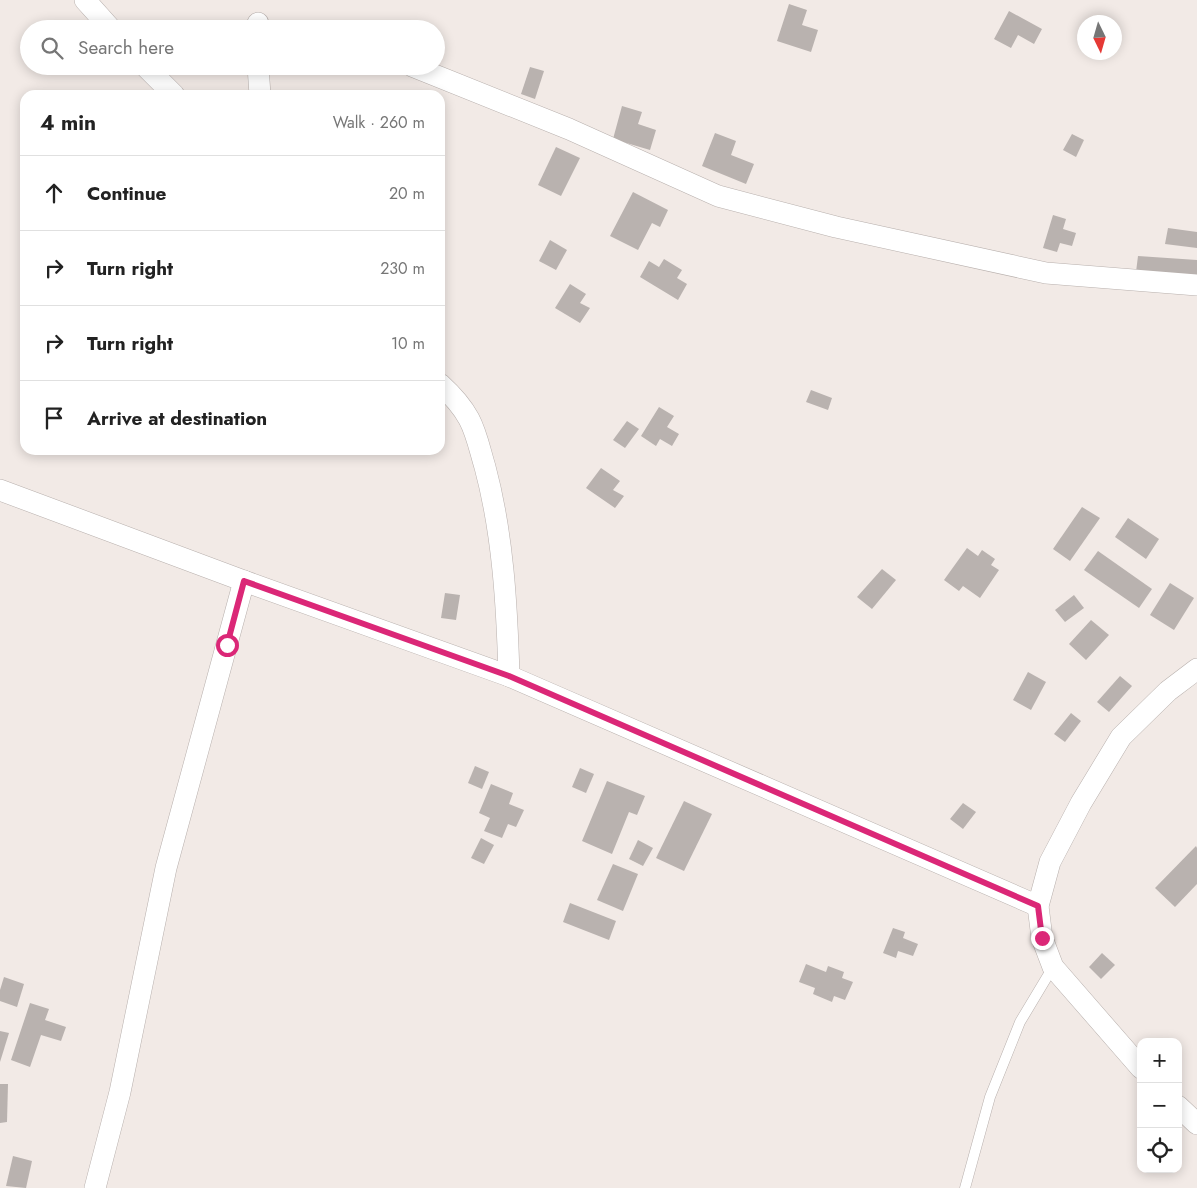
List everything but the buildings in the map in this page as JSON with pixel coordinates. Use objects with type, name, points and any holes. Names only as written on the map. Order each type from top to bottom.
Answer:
[{"type":"street","points":[[85,0],[103,20]]},
{"type":"street","points":[[154,75],[169,90]]},
{"type":"street","points":[[259,75],[260,90]]},
{"type":"street","points":[[437,75],[569,130],[718,196],[836,227],[1046,273],[1197,285]]},
{"type":"street","points":[[445,388],[469,420],[478,443],[493,497],[507,616],[509,676]]},
{"type":"street","points":[[0,490],[244,581],[509,676],[1038,906]]},
{"type":"street","points":[[96,1188],[120,1092],[166,868],[244,581]]},
{"type":"street","points":[[1137,1063],[1053,967],[1042,938],[1038,906],[1050,862],[1081,803],[1121,737],[1168,692],[1197,669]]},
{"type":"street","points":[[1182,1110],[1197,1124]]},
{"type":"lane","points":[[965,1188],[990,1097],[1020,1022],[1053,967]]},
{"type":"route","points":[[227,645],[244,581],[509,676],[1038,906],[1042,938]]}]
